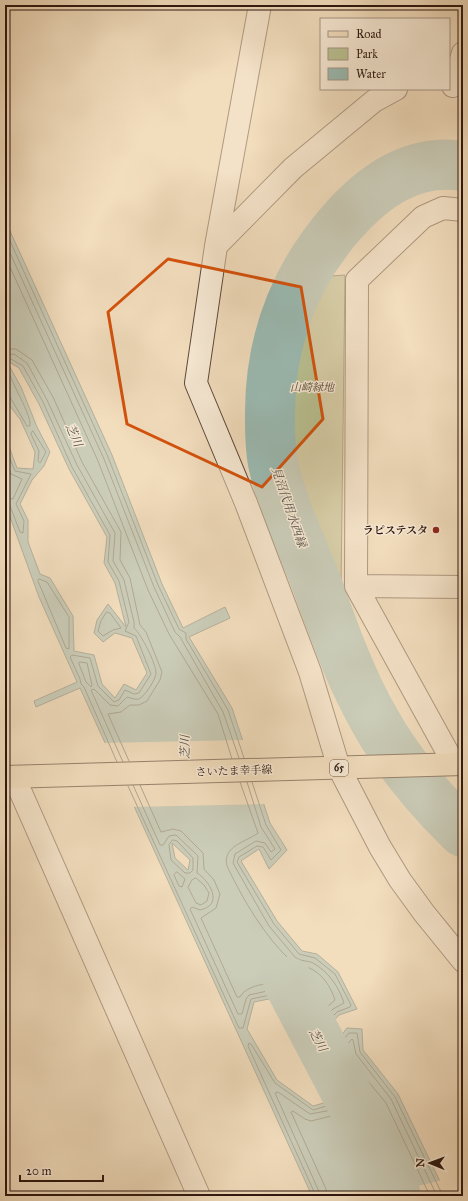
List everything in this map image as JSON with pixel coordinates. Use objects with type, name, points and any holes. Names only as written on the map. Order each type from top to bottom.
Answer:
[{"type":"main road","name":"さいたま幸手線","points":[[9,777],[450,764]]},
{"type":"street","points":[[260,5],[216,246],[196,383],[246,503],[310,672],[339,768],[380,847],[400,880],[424,913],[463,960]]},
{"type":"street","points":[[455,87],[463,53]]},
{"type":"street","points":[[216,246],[293,168],[374,101],[394,90]]},
{"type":"street","points":[[450,764],[356,586],[358,280],[423,217],[443,208],[463,210]]},
{"type":"street","points":[[356,586],[463,586]]},
{"type":"street","points":[[9,777],[199,1196]]},
{"type":"highlighted area","points":[[168,259],[301,287],[323,419],[262,487],[127,424],[108,312]]},
{"type":"green space","name":"山崎緑地","points":[[345,275],[341,586],[333,588],[298,496],[284,445],[280,384],[291,336],[317,277]]},
{"type":"water","points":[[5,220],[112,455],[162,584],[183,628],[225,607],[230,618],[189,637],[232,708],[270,823],[287,850],[269,869],[259,849],[241,861],[277,921],[302,951],[317,954],[338,972],[357,1009],[339,1015],[329,1026],[335,1044],[347,1028],[362,1029],[363,1050],[398,1094],[447,1196],[312,1196],[80,688],[36,707],[34,701],[77,682],[39,597],[5,503],[5,436],[17,468],[33,469],[35,452],[20,419],[5,400]],"holes":[[[6,360],[19,368],[39,404],[69,469],[107,537],[104,563],[115,583],[126,627],[108,604],[97,620],[94,633],[103,642],[115,633],[132,638],[147,673],[136,690],[124,684],[115,698],[102,684],[94,655],[74,651],[73,616],[50,578],[40,574],[28,542],[28,520],[20,504],[32,480],[44,466],[50,452],[37,427],[21,387]],[[172,843],[190,860],[188,870],[175,858]],[[269,999],[287,1003],[342,1069],[329,1081],[327,1102],[313,1106],[277,1080],[247,1029],[254,1002]]]},
{"type":"pier","points":[[244,740],[266,804],[131,807],[102,743]]},
{"type":"pier","points":[[442,1180],[449,1196],[379,1196]]},
{"type":"waterway","name":"見沼代用水西縁","points":[[463,166],[428,166],[411,171],[381,186],[354,209],[325,243],[297,289],[279,338],[271,390],[270,418],[272,457],[282,496],[337,640],[358,688],[383,735],[403,765],[426,793],[463,832]]},
{"type":"waterway","name":"芝川","points":[[288,982],[382,1161],[396,1196]]},
{"type":"place","name":"ラピステスタ","points":[[436,530]]}]
